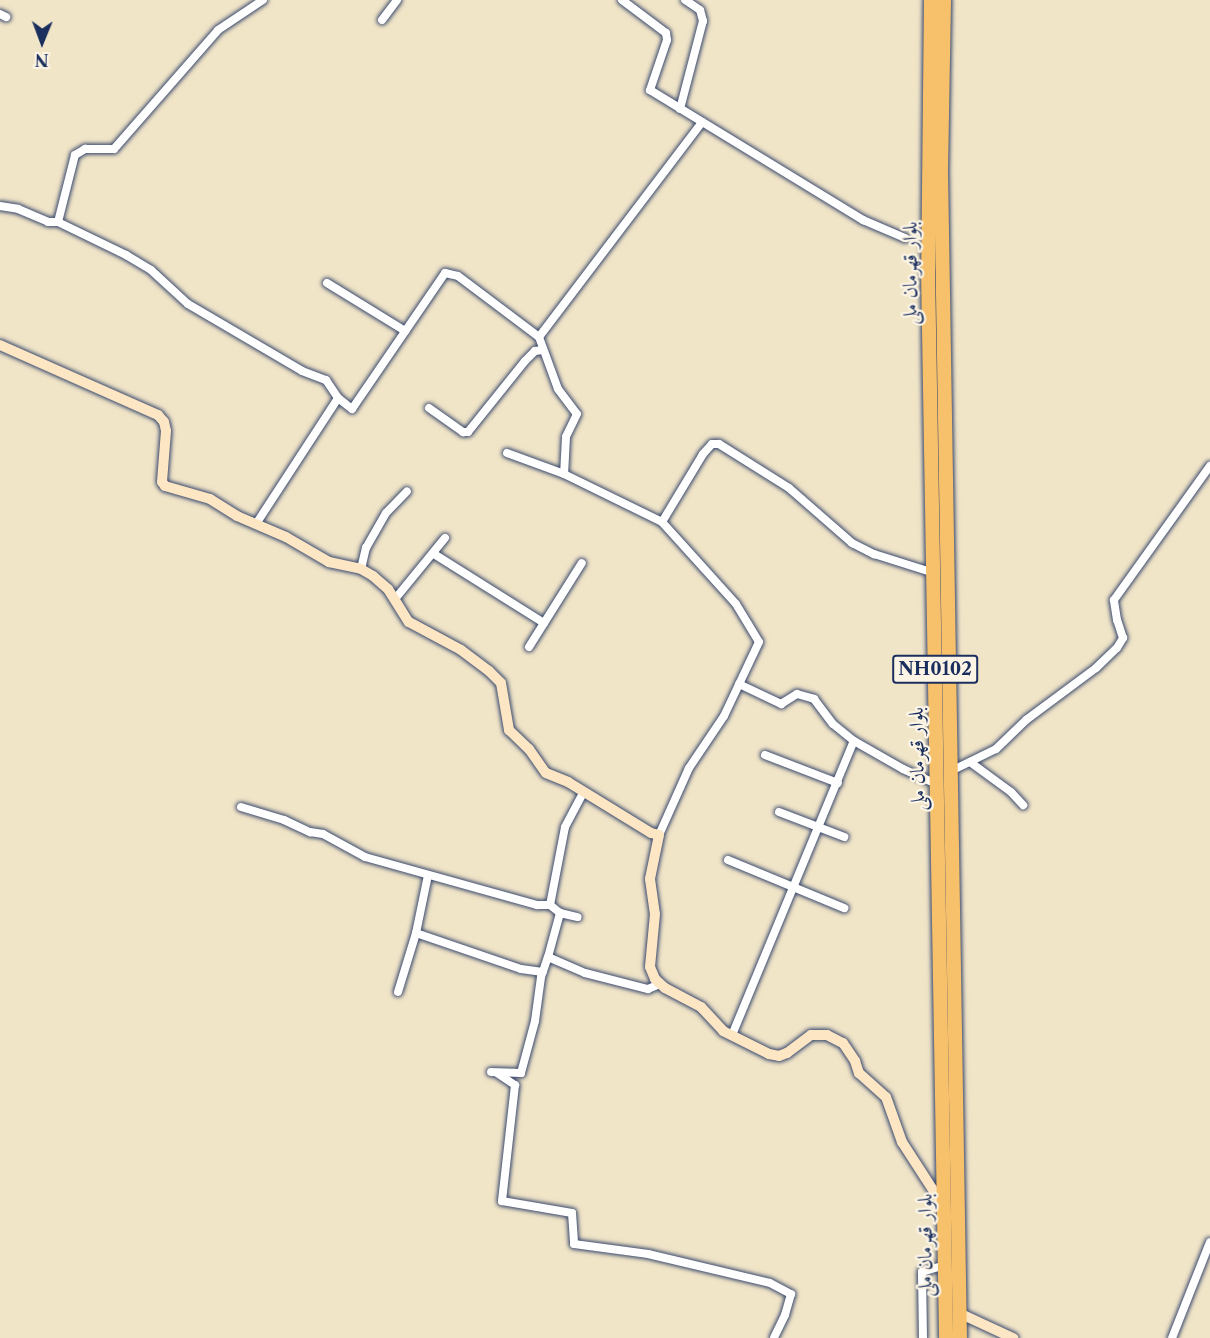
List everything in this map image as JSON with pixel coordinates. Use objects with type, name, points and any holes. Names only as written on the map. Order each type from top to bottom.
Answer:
[{"type":"highway","name":"بلوار قهرمان ملی","points":[[931,0],[928,270],[946,1338]]},
{"type":"highway","name":"بلوار قهرمان ملی","points":[[944,0],[941,170],[960,1338]]},
{"type":"street","points":[[58,222],[75,155],[85,149],[114,149],[218,30],[263,0]]},
{"type":"street","points":[[382,20],[397,0]]},
{"type":"street","points":[[622,0],[666,33],[667,40],[650,90],[863,220],[905,238]]},
{"type":"street","points":[[680,109],[703,21],[700,10],[685,0]]},
{"type":"street","points":[[539,337],[702,122]]},
{"type":"street","points":[[0,206],[18,209],[48,222],[58,222],[151,270],[188,304],[294,367],[326,380],[338,398],[352,409],[445,273],[458,276],[539,337],[558,389],[577,414],[566,437],[564,474]]},
{"type":"street","points":[[327,283],[405,331]]},
{"type":"street","points":[[0,345],[158,415],[164,422],[166,431],[162,474],[165,486],[210,499],[286,537],[329,562],[361,569],[388,589],[409,622],[461,650],[501,683],[509,730],[529,749],[546,773],[658,835]]},
{"type":"street","points":[[429,408],[463,432],[468,432],[525,361],[535,351],[543,350]]},
{"type":"street","points":[[256,524],[338,398]]},
{"type":"street","points":[[662,522],[702,454],[712,444],[719,444],[789,488],[852,543],[874,554],[934,573]]},
{"type":"street","points":[[507,453],[564,474],[662,522],[736,604],[759,642],[724,716],[689,768],[658,835],[650,879],[654,914],[650,967],[655,979],[701,1007],[723,1030],[778,1056],[811,1035],[827,1035],[843,1043],[855,1061],[859,1073],[886,1097],[902,1142],[945,1208],[958,1219]]},
{"type":"street","points":[[951,771],[996,749],[1026,720],[1096,668],[1117,648],[1123,638],[1116,620],[1114,600],[1210,466]]},
{"type":"street","points":[[361,569],[371,539],[386,513],[407,491]]},
{"type":"street","points":[[395,599],[445,538]]},
{"type":"street","points":[[434,554],[544,623]]},
{"type":"street","points":[[530,647],[582,563]]},
{"type":"street","points":[[739,684],[781,704],[797,694],[814,699],[833,724],[854,741],[903,769],[937,784]]},
{"type":"street","points":[[732,1035],[820,828],[854,741]]},
{"type":"street","points":[[765,755],[838,783]]},
{"type":"street","points":[[970,762],[1011,792],[1023,805]]},
{"type":"street","points":[[550,905],[565,827],[584,792]]},
{"type":"street","points":[[241,807],[330,837],[365,857],[537,905],[550,905],[560,913],[578,917]]},
{"type":"street","points":[[779,812],[844,837]]},
{"type":"street","points":[[728,860],[793,889],[844,908]]},
{"type":"street","points":[[398,992],[417,933],[428,875]]},
{"type":"street","points":[[560,913],[543,972],[535,1021],[521,1073],[494,1072],[515,1085],[502,1201],[572,1213],[574,1244],[648,1254],[770,1283],[790,1294],[785,1315],[774,1338]]},
{"type":"street","points":[[417,933],[521,969],[543,972]]},
{"type":"street","points":[[548,957],[585,973],[648,989],[660,984]]},
{"type":"street","points":[[1172,1338],[1207,1255],[1210,1242]]},
{"type":"street","points":[[923,1338],[922,1272],[945,1265]]},
{"type":"street","points":[[959,1313],[1013,1338]]}]
